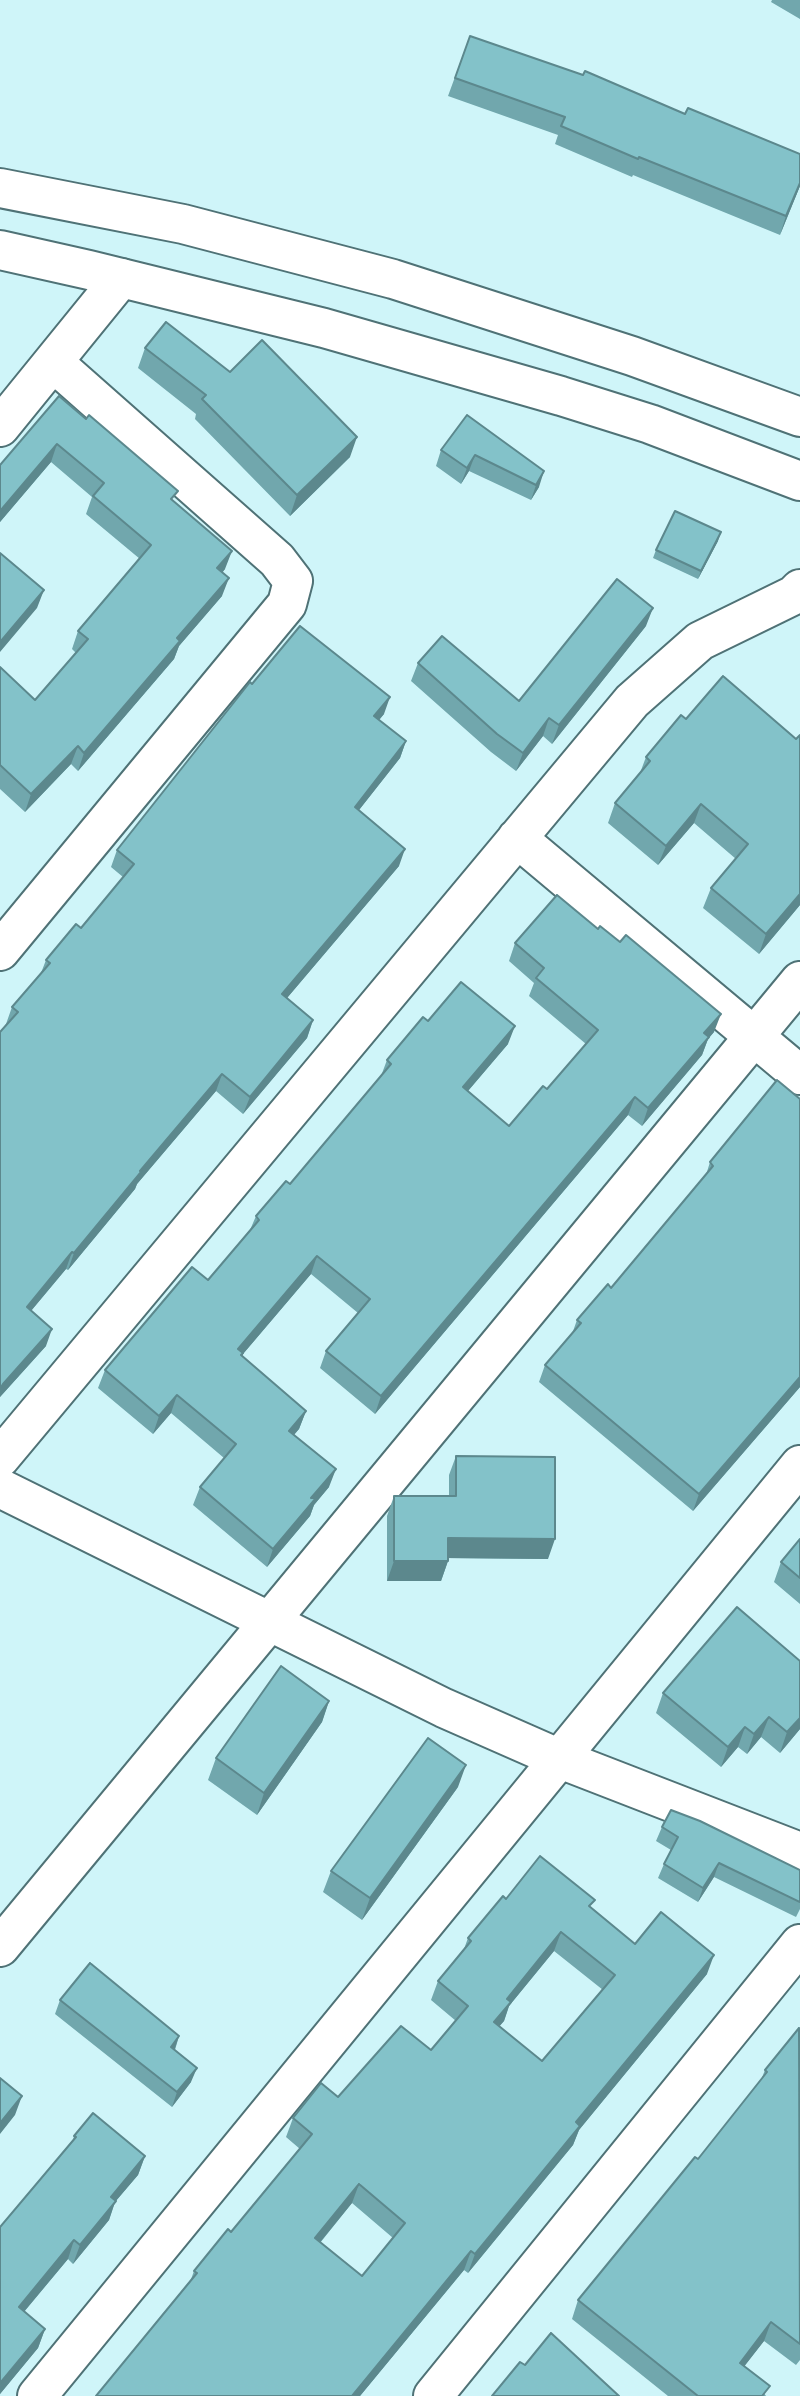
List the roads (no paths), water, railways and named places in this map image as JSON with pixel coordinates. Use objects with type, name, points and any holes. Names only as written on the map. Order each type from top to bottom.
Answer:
[{"type":"main road","points":[[0,188],[183,224],[393,279],[632,355],[800,417]]},
{"type":"main road","points":[[0,250],[324,327],[650,424],[800,481]]},
{"type":"main road","points":[[0,427],[121,278]]},
{"type":"main road","points":[[0,951],[287,604],[293,581],[277,560],[53,362]]},
{"type":"main road","points":[[0,1458],[632,701],[700,641],[794,595],[800,589]]},
{"type":"main road","points":[[517,838],[800,1074]]},
{"type":"main road","points":[[0,1947],[800,981]]},
{"type":"main road","points":[[37,2396],[800,1465]]},
{"type":"main road","points":[[0,1488],[444,1708],[560,1759],[800,1852]]},
{"type":"main road","points":[[433,2396],[800,1944]]}]
